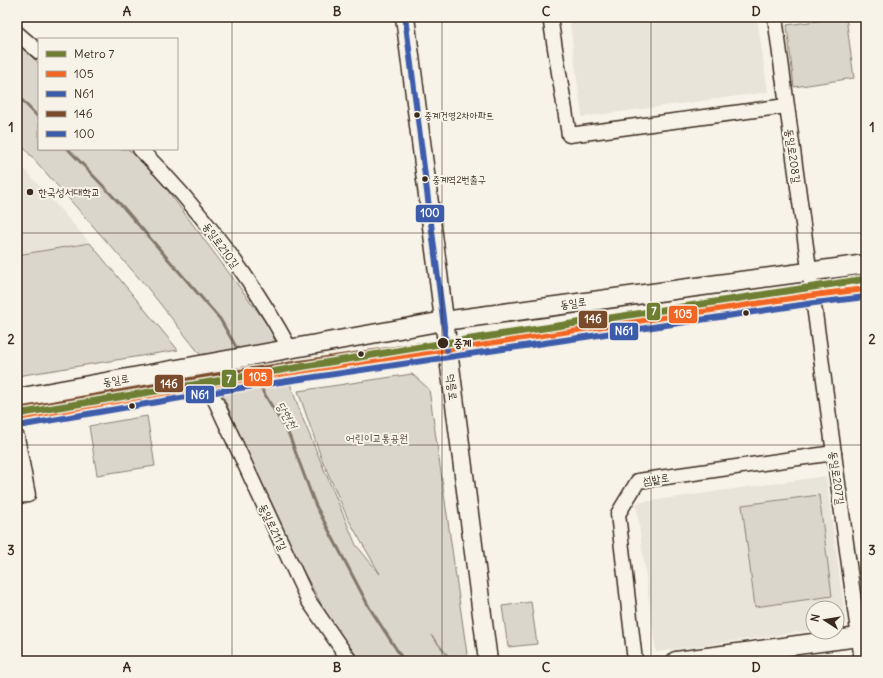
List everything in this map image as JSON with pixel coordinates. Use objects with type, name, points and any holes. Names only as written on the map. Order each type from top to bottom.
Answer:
[{"type":"main road","name":"덕릉로","points":[[405,17],[488,661]]},
{"type":"main road","name":"동일로","points":[[17,398],[444,321],[866,264]]},
{"type":"main road","points":[[447,350],[813,295],[866,289]]},
{"type":"main road","name":"동일로","points":[[17,418],[289,372],[447,350]]},
{"type":"main road","points":[[676,661],[862,637]]},
{"type":"street","points":[[550,17],[569,135],[786,106]]},
{"type":"street","name":"동일로208길","points":[[775,17],[813,295]]},
{"type":"street","points":[[17,32],[38,51]]},
{"type":"street","name":"동일로210길","points":[[141,150],[164,172],[220,241],[280,330],[286,350]]},
{"type":"street","name":"동일로207길","points":[[813,295],[834,453],[862,637],[862,661]]},
{"type":"street","name":"동일로211길","points":[[208,385],[308,600],[350,661]]},
{"type":"street","points":[[17,437],[28,494],[17,496]]},
{"type":"street","name":"섬밭로","points":[[635,661],[618,514],[638,481],[834,453]]},
{"type":"shaded area","points":[[569,17],[757,17],[768,92],[582,117]]},
{"type":"shaded area","name":"한국성서대학교","points":[[17,161],[20,164],[90,243],[17,257]]},
{"type":"shaded area","points":[[826,476],[843,600],[805,600],[805,631],[656,652],[636,503]]},
{"type":"green space","points":[[846,17],[854,78],[794,87],[787,25]]},
{"type":"green space","name":"어린이교통공원","points":[[17,42],[38,63],[38,150],[129,150],[156,175],[270,328],[302,417],[356,545],[380,574],[348,519],[321,457],[298,391],[412,374],[429,389],[468,661],[453,661],[431,635],[451,661],[361,661],[332,624],[281,530],[211,368],[146,286],[17,140]]},
{"type":"green space","points":[[90,243],[178,350],[17,376],[17,255]]},
{"type":"green space","points":[[147,416],[155,466],[97,475],[89,426]]},
{"type":"green space","points":[[819,495],[832,596],[755,607],[742,505]]},
{"type":"green space","points":[[531,602],[537,644],[508,647],[502,606]]},
{"type":"waterway","name":"당현천","points":[[17,95],[38,117]]},
{"type":"waterway","name":"당현천","points":[[69,150],[123,207],[220,319],[239,352]]},
{"type":"waterway","name":"당현천","points":[[245,362],[252,373]]},
{"type":"waterway","name":"당현천","points":[[258,383],[289,435],[315,504],[369,607],[404,661]]},
{"type":"metro line","name":"7","points":[[17,414],[445,343],[866,279]]},
{"type":"transit line","name":"100","points":[[405,17],[447,350]]},
{"type":"transit line","name":"146","points":[[17,410],[225,374],[812,287],[865,281]]},
{"type":"transit line","name":"105","points":[[17,418],[226,382],[813,295],[866,289]]},
{"type":"transit line","name":"N61","points":[[18,426],[227,390],[814,303],[866,297]]},
{"type":"place","name":"중계건영2차아파트","points":[[417,115]]},
{"type":"place","name":"중계역2번출구","points":[[425,179]]},
{"type":"place","name":"한국성서대학교","points":[[30,192]]},
{"type":"place","name":"중계","points":[[443,343]]}]
